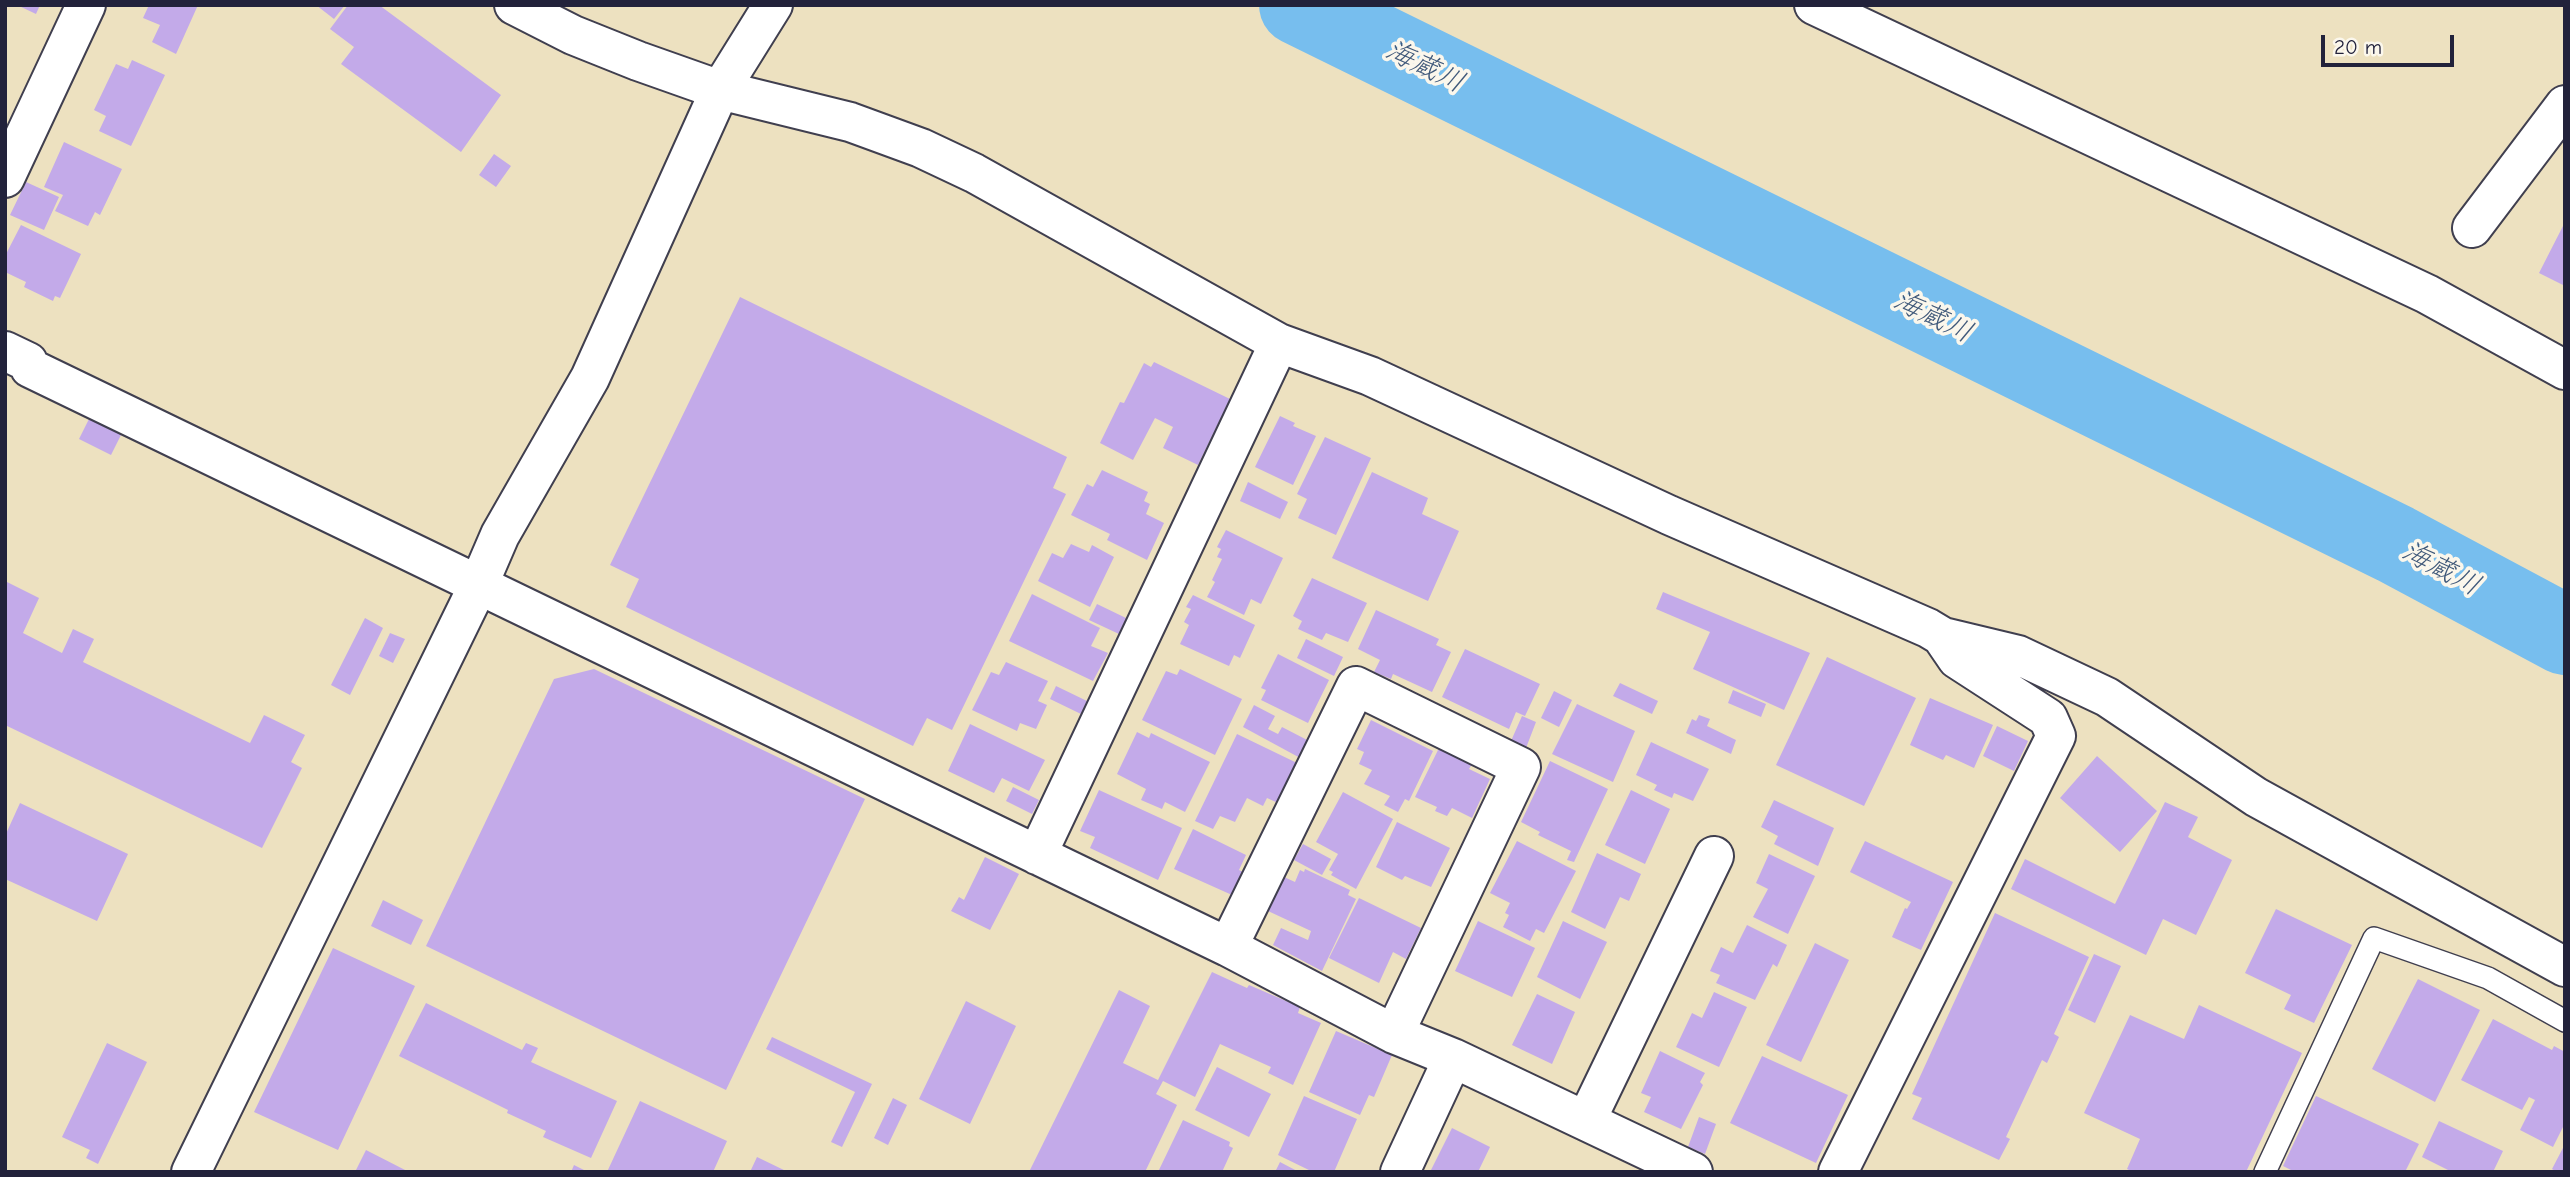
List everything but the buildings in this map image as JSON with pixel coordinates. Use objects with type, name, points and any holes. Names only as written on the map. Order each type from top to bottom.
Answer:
[{"type":"street","points":[[5,178],[86,5]]},
{"type":"street","points":[[514,5],[573,35],[638,61],[727,77],[921,148],[974,173],[1279,343],[1370,376],[1669,515],[1928,628],[1943,637],[2018,655],[2107,697],[2256,797],[2565,967]]},
{"type":"street","points":[[191,1172],[478,586],[500,535],[590,378],[727,77],[773,5]]},
{"type":"street","points":[[1814,5],[2427,294],[2565,370]]},
{"type":"street","points":[[2472,228],[2565,105]]},
{"type":"street","points":[[1037,855],[1279,343]]},
{"type":"street","points":[[5,351],[28,362],[30,368],[1228,947],[1394,1034],[1454,1058],[1693,1172]]},
{"type":"street","points":[[1838,1172],[2056,736],[2048,718],[1957,659],[1943,637]]},
{"type":"street","points":[[1228,947],[1356,686],[1521,767],[1394,1034]]},
{"type":"street","points":[[1586,1121],[1714,856]]},
{"type":"street","points":[[1400,1172],[1454,1058]]},
{"type":"lane","points":[[2265,1172],[2374,938],[2488,978],[2565,1021]]},
{"type":"waterway","name":"海蔵川","points":[[1299,5],[2395,544],[2565,635]]}]
